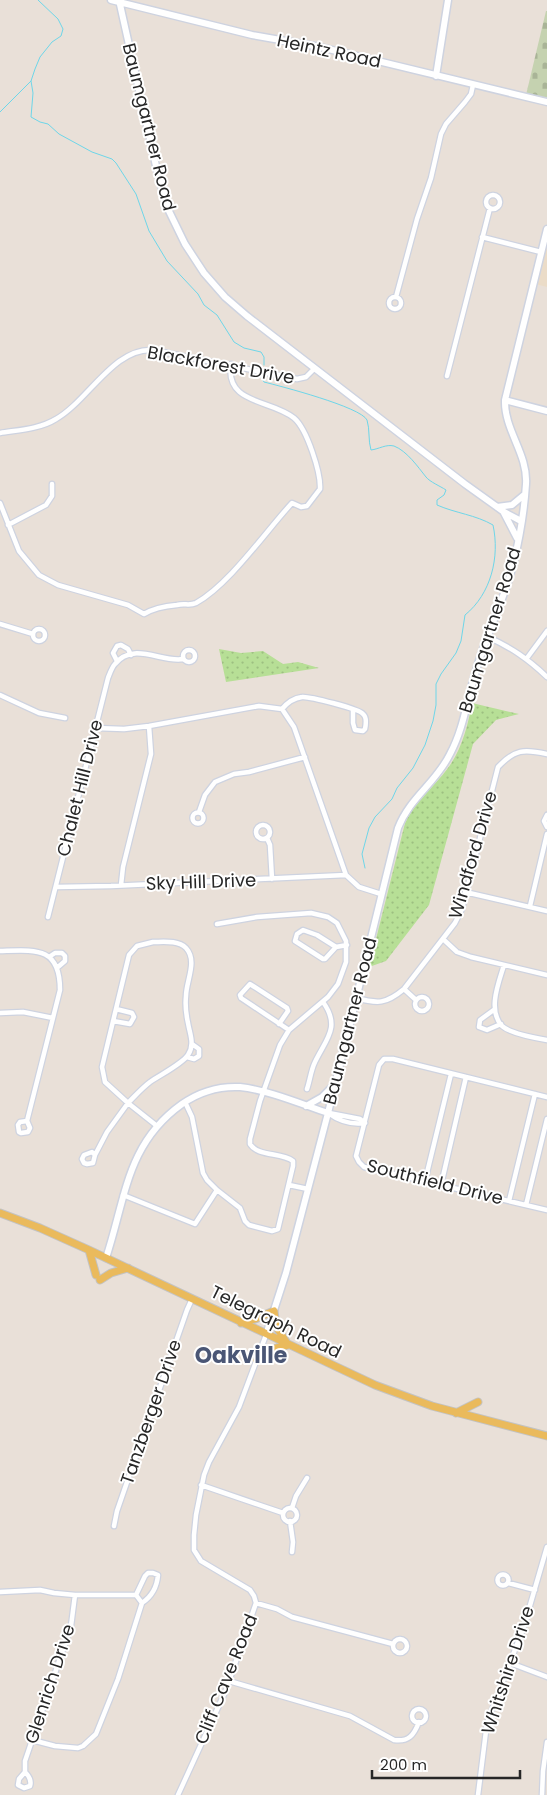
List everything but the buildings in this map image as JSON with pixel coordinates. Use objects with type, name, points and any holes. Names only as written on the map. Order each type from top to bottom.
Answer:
[{"type":"main road","name":"Heintz Road","points":[[111,0],[252,35],[320,47],[547,102]]},
{"type":"main road","points":[[436,76],[448,0]]},
{"type":"main road","name":"Baumgartner Road","points":[[119,1],[159,182],[185,244],[204,273],[225,297],[247,316],[497,507],[515,520],[521,521],[507,584],[475,672],[464,719],[455,743],[443,766],[416,796],[404,813],[398,828],[328,1113],[286,1273],[266,1335]]},
{"type":"main road","points":[[521,521],[526,479],[524,466],[506,416],[505,400],[547,229]]},
{"type":"main road","points":[[505,400],[547,411]]},
{"type":"main road","points":[[497,507],[512,505],[525,494]]},
{"type":"main road","points":[[504,512],[517,539]]},
{"type":"main road","points":[[306,1106],[322,1097],[335,1084]]},
{"type":"main road","points":[[106,1258],[134,1161],[144,1143],[157,1126],[185,1102],[202,1093],[220,1088],[238,1087],[264,1092],[328,1113]]},
{"type":"main road","name":"Telegraph Road","points":[[0,1213],[40,1228],[89,1250],[375,1385],[432,1406],[547,1436]]},
{"type":"main road","points":[[89,1250],[98,1278],[128,1268]]},
{"type":"main road","points":[[241,1323],[274,1311],[276,1326],[288,1345],[269,1350],[257,1360]]},
{"type":"main road","points":[[456,1413],[478,1402]]},
{"type":"street","points":[[396,297],[417,219],[431,178],[441,134],[446,124],[468,98],[473,85]]},
{"type":"street","points":[[447,376],[490,208]]},
{"type":"street","points":[[482,237],[541,252]]},
{"type":"street","name":"Blackforest Drive","points":[[0,433],[40,426],[56,420],[124,357],[140,350],[153,350],[302,379],[315,368]]},
{"type":"street","points":[[0,503],[13,540],[25,559],[39,575],[58,585],[128,605],[144,614],[152,609],[178,604],[192,605],[205,598],[231,573],[292,502],[301,507],[307,506],[320,489],[318,474],[305,432],[298,422],[287,414],[247,398],[239,392],[232,382],[231,364]]},
{"type":"street","points":[[8,525],[46,505],[52,496],[52,484]]},
{"type":"street","points":[[0,624],[33,634]]},
{"type":"street","points":[[527,658],[547,631]]},
{"type":"street","points":[[488,637],[517,651],[547,677]]},
{"type":"street","name":"Chalet Hill Drive","points":[[117,661],[114,653],[117,646],[121,644],[128,649],[131,655]]},
{"type":"street","name":"Chalet Hill Drive","points":[[48,917],[108,678],[117,661],[131,655],[143,653],[176,660],[183,659]]},
{"type":"street","points":[[0,694],[39,714],[65,718]]},
{"type":"street","points":[[282,709],[286,704],[305,696],[354,709],[364,714],[366,724],[363,731],[356,730],[353,723],[354,709]]},
{"type":"street","points":[[96,728],[124,729],[149,726],[259,706],[282,709],[294,727],[346,875],[359,887],[381,894]]},
{"type":"street","points":[[121,885],[123,867],[151,754],[149,726]]},
{"type":"street","name":"Windford Drive","points":[[356,998],[383,1002],[395,997],[404,989],[455,923],[462,909],[498,767],[508,757],[519,751],[525,750],[547,754]]},
{"type":"street","points":[[199,812],[205,796],[215,782],[234,774],[304,758]]},
{"type":"street","points":[[547,815],[544,821],[547,827]]},
{"type":"street","points":[[530,906],[547,834]]},
{"type":"street","points":[[267,838],[270,845],[272,879]]},
{"type":"street","name":"Sky Hill Drive","points":[[56,887],[346,875]]},
{"type":"street","points":[[466,892],[547,911]]},
{"type":"street","points":[[185,1102],[192,1117],[203,1173],[207,1180],[216,1190],[240,1208],[249,1225],[274,1231],[278,1229],[293,1161],[256,1150],[250,1144],[264,1092],[280,1046],[289,1030],[323,1002],[338,984],[346,962],[347,945],[345,936],[337,923],[311,913],[257,917],[217,924]]},
{"type":"street","points":[[336,947],[317,935],[303,930],[297,934],[295,941],[325,960],[336,947],[347,945]]},
{"type":"street","points":[[443,939],[457,952],[471,957],[547,975]]},
{"type":"street","points":[[94,1155],[107,1132],[128,1103],[148,1084],[187,1057],[192,1044],[186,1010],[186,995],[191,961],[188,952],[180,944],[153,942],[141,944],[134,948],[129,955],[102,1067],[102,1078],[128,1103],[157,1126]]},
{"type":"street","points":[[0,951],[37,952],[44,954],[58,967],[60,976],[60,990],[27,1121]]},
{"type":"street","points":[[49,957],[62,953],[65,956],[64,961],[58,967]]},
{"type":"street","points":[[504,965],[495,1009],[501,1024],[509,1030],[547,1040]]},
{"type":"street","points":[[280,1024],[288,1011],[287,1008],[250,984],[240,995],[241,998],[280,1024],[289,1030]]},
{"type":"street","points":[[404,989],[416,1000]]},
{"type":"street","points":[[308,1088],[314,1064],[327,1042],[331,1028],[330,1012],[323,1002]]},
{"type":"street","points":[[113,1021],[130,1024],[134,1017],[132,1014],[116,1009]]},
{"type":"street","points":[[495,1009],[480,1020],[479,1027],[487,1030],[501,1024]]},
{"type":"street","points":[[0,1013],[23,1012],[53,1018]]},
{"type":"street","points":[[187,1057],[194,1060],[199,1056],[199,1049],[192,1044]]},
{"type":"street","name":"Southfield Drive","points":[[547,1097],[393,1059],[384,1059],[379,1065],[356,1156],[361,1165],[547,1210]]},
{"type":"street","points":[[425,1181],[451,1074]]},
{"type":"street","points":[[441,1184],[466,1077]]},
{"type":"street","points":[[509,1201],[535,1094]]},
{"type":"street","points":[[328,1113],[338,1120],[356,1124],[365,1123]]},
{"type":"street","points":[[526,1205],[547,1119]]},
{"type":"street","points":[[289,1185],[308,1189]]},
{"type":"street","points":[[124,1195],[195,1224],[216,1190]]},
{"type":"street","name":"Tanzberger Drive","points":[[114,1526],[117,1511],[192,1299]]},
{"type":"street","name":"Cliff Cave Road","points":[[178,1795],[229,1681],[256,1603],[250,1590],[201,1561],[194,1550],[195,1521],[201,1485],[209,1462],[237,1412],[266,1335]]},
{"type":"street","points":[[292,1508],[296,1496],[307,1478]]},
{"type":"street","points":[[201,1485],[283,1513]]},
{"type":"street","points":[[283,1513],[286,1509],[292,1508]]},
{"type":"street","points":[[283,1513],[285,1520],[295,1519],[296,1514],[292,1508]]},
{"type":"street","points":[[290,1521],[293,1542],[292,1552]]},
{"type":"street","name":"Whitshire Drive","points":[[478,1795],[487,1723],[524,1626],[547,1546]]},
{"type":"street","points":[[32,1740],[55,1746],[78,1748],[96,1734],[118,1679],[142,1603],[150,1597],[158,1575],[148,1573],[136,1595]]},
{"type":"street","points":[[508,1583],[535,1590]]},
{"type":"street","points":[[0,1592],[40,1590],[54,1594],[136,1595]]},
{"type":"street","name":"Glenrich Drive","points":[[24,1772],[25,1761],[70,1626],[75,1595]]},
{"type":"street","points":[[136,1595],[142,1603]]},
{"type":"street","points":[[256,1603],[277,1610],[284,1615],[393,1644]]},
{"type":"street","points":[[510,1663],[547,1677]]},
{"type":"street","points":[[229,1681],[350,1716],[394,1740],[401,1741],[414,1735],[419,1722]]},
{"type":"street","points":[[542,1795],[547,1742]]},
{"type":"shaded area","points":[[547,239],[547,287],[535,284]]},
{"type":"green space","points":[[547,11],[547,100],[526,95]]},
{"type":"green space","points":[[219,649],[241,653],[263,651],[283,664],[298,662],[319,668],[226,682]]},
{"type":"green space","points":[[472,703],[519,714],[496,720],[473,744],[429,905],[386,961],[369,967],[405,823],[414,808],[453,761],[464,737]]},
{"type":"waterway","points":[[38,0],[58,19],[63,29],[61,36],[52,42],[40,57],[35,69],[31,81],[33,93],[31,117],[48,124],[59,134],[92,152],[112,159],[116,163],[136,194],[149,231],[167,261],[198,294],[204,305],[217,315],[234,342],[244,348],[261,352],[264,357],[264,365]]},
{"type":"waterway","points":[[0,112],[31,81]]},
{"type":"waterway","points":[[261,377],[264,382],[336,403],[362,415],[367,420],[371,450],[388,446],[399,448],[428,479],[446,490],[444,495],[437,500],[437,505],[493,525],[495,537],[494,562],[487,586],[481,597],[465,615],[461,641],[456,653],[436,684],[436,705],[425,745],[413,768],[397,788],[392,799],[375,817],[369,828],[362,854],[365,868]]},
{"type":"district","name":"Oakville","points":[[241,1355]]}]
